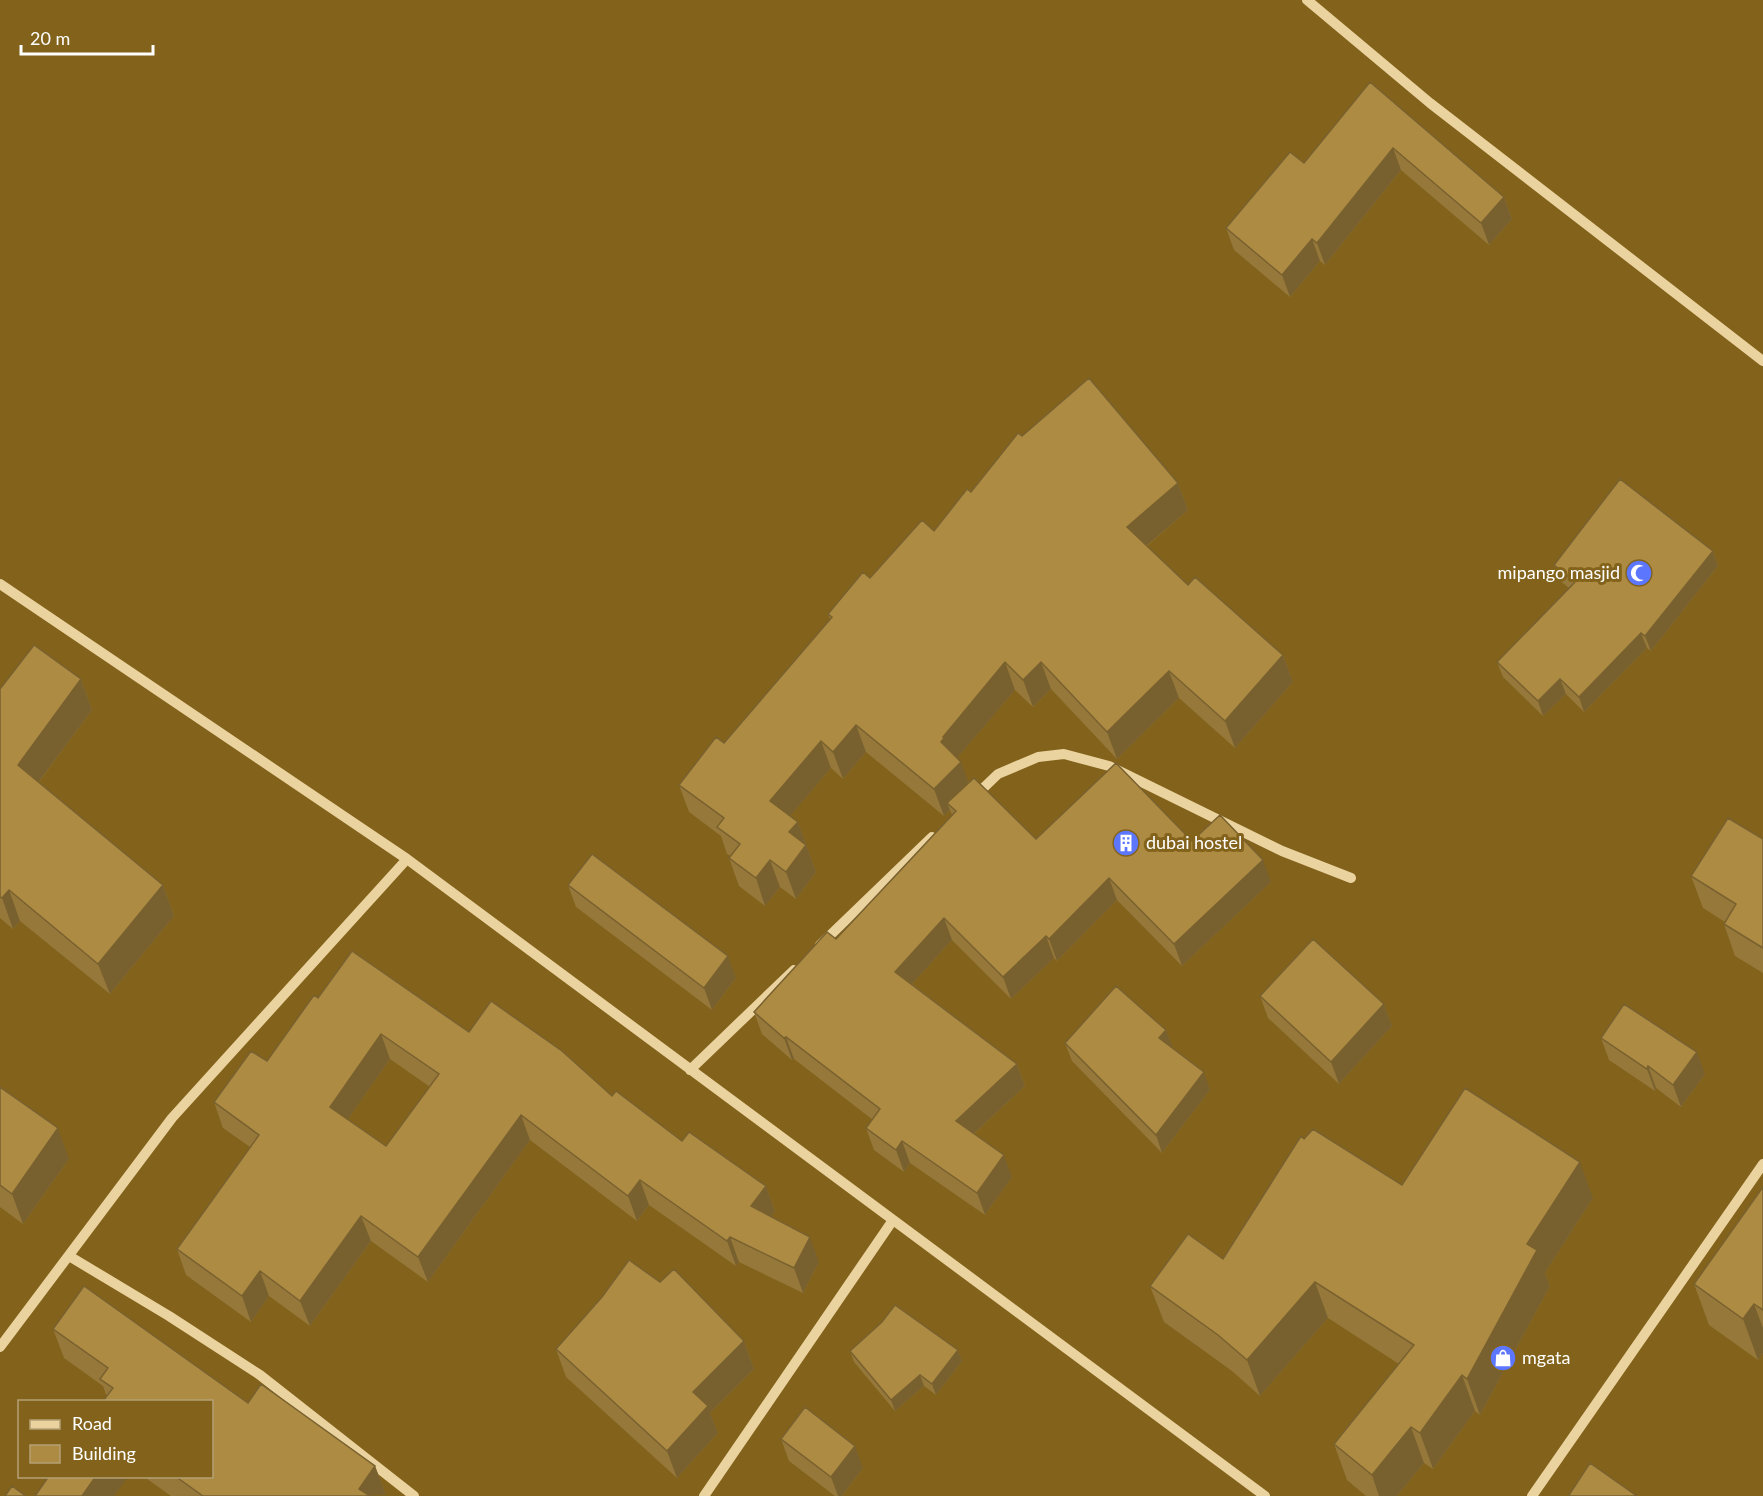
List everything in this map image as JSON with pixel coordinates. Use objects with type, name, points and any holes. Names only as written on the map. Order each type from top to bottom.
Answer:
[{"type":"street","points":[[1307,0],[1430,103],[1763,361]]},
{"type":"street","points":[[0,584],[407,859],[1265,1496]]},
{"type":"street","points":[[963,807],[998,774],[1038,757],[1065,754],[1109,766],[1282,851],[1351,878]]},
{"type":"street","points":[[810,955],[938,832]]},
{"type":"street","points":[[0,1347],[172,1118],[407,859]]},
{"type":"street","points":[[690,1070],[801,963]]},
{"type":"street","points":[[1532,1496],[1763,1164]]},
{"type":"street","points":[[704,1496],[893,1220]]},
{"type":"street","points":[[69,1256],[169,1316],[260,1375],[414,1496]]},
{"type":"building","points":[[1370,82],[1504,197],[1481,223],[1393,148],[1317,243],[1312,239],[1282,275],[1226,228],[1290,152],[1304,163]]},
{"type":"building","points":[[1089,378],[1178,483],[1127,527],[1188,585],[1195,577],[1283,655],[1225,721],[1169,671],[1107,732],[1041,662],[1023,680],[1005,662],[943,737],[941,742],[961,762],[934,789],[856,725],[833,752],[821,741],[770,801],[798,822],[789,832],[806,845],[786,872],[770,860],[756,878],[729,858],[740,844],[717,827],[724,818],[679,785],[716,737],[724,743],[832,617],[828,614],[863,572],[870,578],[922,520],[934,531],[967,489],[971,492],[1018,433],[1022,436]]},
{"type":"building","points":[[1620,479],[1713,551],[1645,636],[1641,633],[1579,697],[1560,679],[1538,701],[1497,662],[1575,582],[1554,565]]},
{"type":"building","points":[[34,645],[81,679],[18,765],[163,885],[98,964],[9,890],[2,898],[0,897],[0,689]]},
{"type":"building","points":[[1116,763],[1192,841],[1220,815],[1263,860],[1174,944],[1109,878],[1049,939],[1046,936],[1003,977],[944,918],[895,972],[1017,1064],[956,1121],[1004,1155],[977,1193],[902,1141],[896,1150],[866,1128],[880,1109],[786,1037],[784,1038],[754,1012],[827,932],[836,939],[956,811],[947,803],[974,778],[1036,839]]},
{"type":"building","points":[[1728,818],[1763,839],[1763,948],[1724,924],[1736,904],[1691,876]]},
{"type":"building","points":[[592,854],[728,956],[704,988],[568,885]]},
{"type":"building","points":[[1313,939],[1384,1004],[1331,1062],[1260,996]]},
{"type":"building","points":[[352,951],[469,1032],[491,1001],[562,1051],[612,1096],[616,1091],[682,1141],[689,1132],[766,1186],[751,1206],[810,1237],[794,1268],[730,1237],[727,1241],[640,1180],[628,1196],[521,1115],[418,1257],[361,1216],[300,1301],[260,1271],[242,1296],[177,1249],[259,1135],[214,1102],[251,1051],[267,1061],[314,995],[318,998]],"holes":[[[381,1034],[439,1074],[386,1146],[330,1107]]]},
{"type":"building","points":[[1116,986],[1166,1030],[1159,1038],[1204,1072],[1156,1135],[1065,1043]]},
{"type":"building","points":[[1624,1004],[1697,1052],[1673,1085],[1648,1066],[1647,1069],[1601,1038]]},
{"type":"building","points":[[0,1087],[58,1128],[12,1194],[0,1185]]},
{"type":"building","points":[[1465,1088],[1580,1162],[1527,1244],[1537,1250],[1467,1379],[1462,1375],[1420,1433],[1411,1427],[1372,1475],[1334,1444],[1414,1345],[1315,1282],[1247,1360],[1218,1335],[1150,1286],[1188,1234],[1223,1259],[1301,1136],[1304,1139],[1313,1129],[1402,1185]]},
{"type":"building","points":[[1763,1187],[1763,1310],[1754,1304],[1743,1319],[1694,1284]]},
{"type":"building","points":[[629,1260],[660,1282],[674,1269],[744,1341],[693,1392],[708,1406],[667,1451],[556,1349],[602,1297]]},
{"type":"building","points":[[84,1286],[248,1403],[261,1384],[375,1466],[359,1489],[370,1496],[203,1496],[178,1478],[213,1478],[213,1400],[104,1400],[113,1388],[100,1379],[108,1368],[53,1329]]},
{"type":"building","points":[[895,1305],[958,1350],[932,1384],[920,1375],[891,1400],[850,1351],[882,1322]]},
{"type":"building","points":[[805,1407],[855,1446],[831,1477],[781,1439]]},
{"type":"building","points":[[1590,1463],[1637,1496],[1570,1496]]},
{"type":"building","points":[[48,1478],[95,1478],[82,1496],[35,1496]]},
{"type":"building","points":[[12,1486],[26,1496],[5,1496]]},
{"type":"place","name":"mipango masjid","points":[[1639,573]]},
{"type":"place","name":"dubai hostel","points":[[1126,843]]},
{"type":"place","name":"mgata","points":[[1503,1358]]}]
